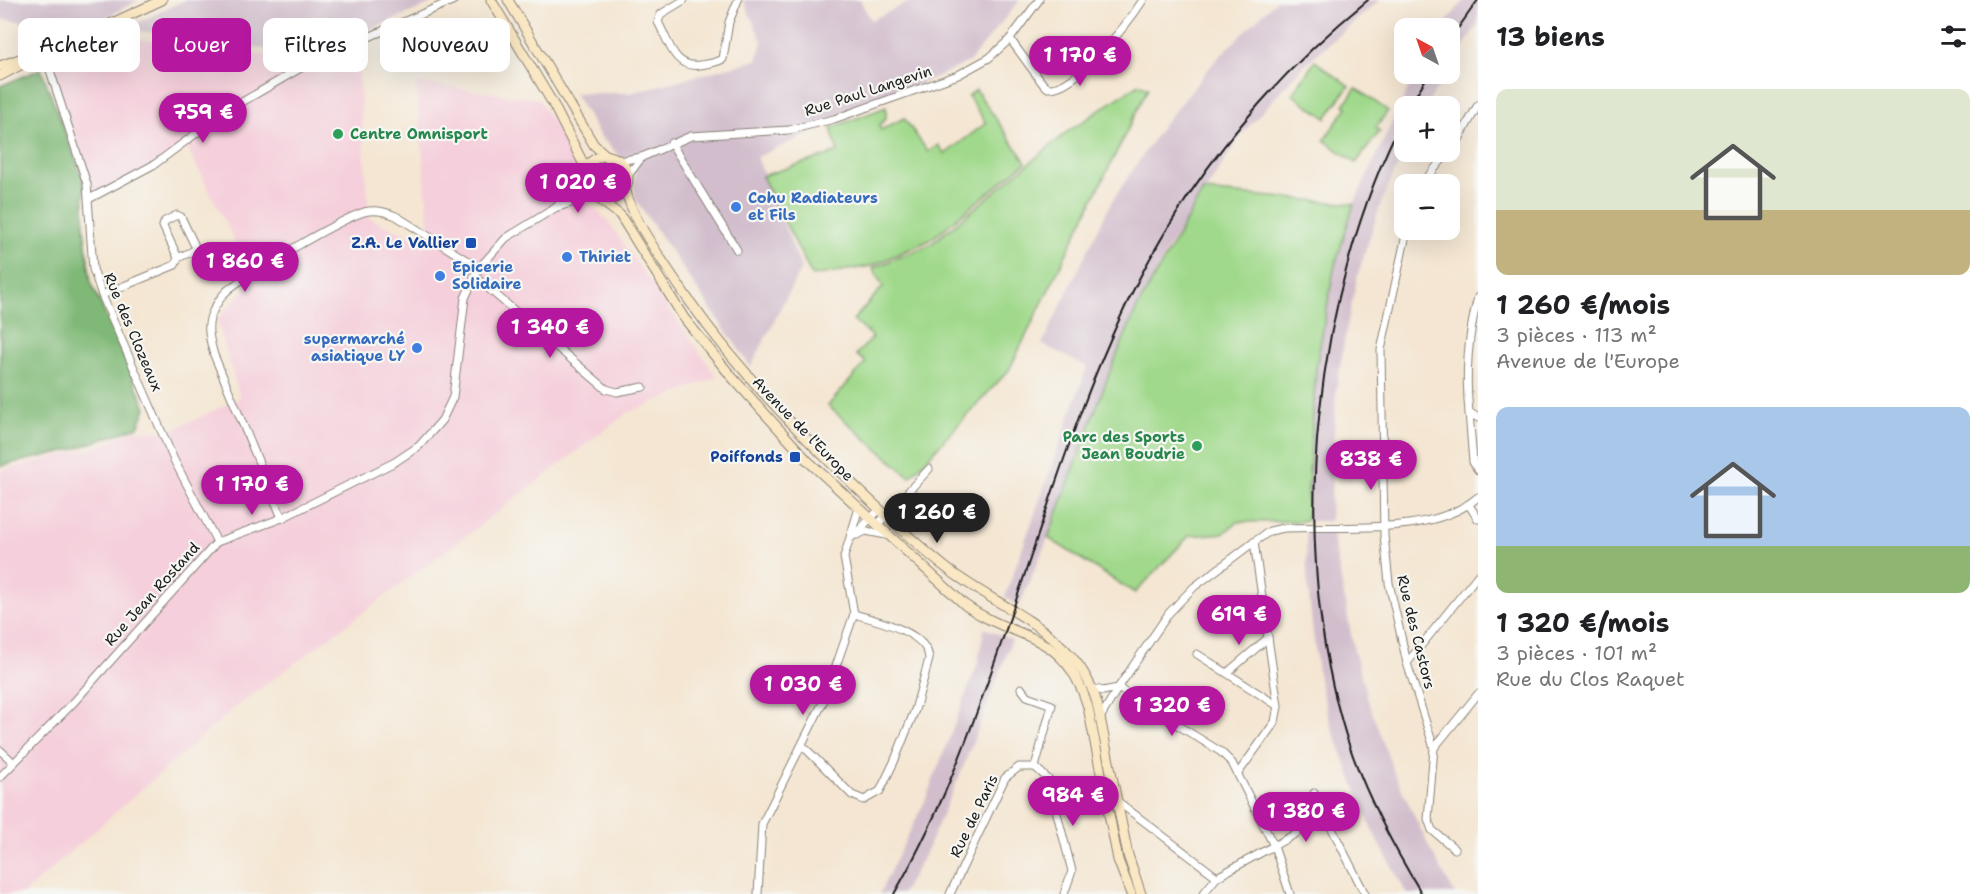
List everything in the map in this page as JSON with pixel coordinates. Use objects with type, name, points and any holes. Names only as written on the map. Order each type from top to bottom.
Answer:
[{"type":"main road","points":[[121,18],[162,0]]},
{"type":"main road","points":[[491,0],[552,102],[586,169]]},
{"type":"main road","points":[[508,0],[594,145],[608,157],[619,161],[627,177],[625,188],[611,199],[596,197],[584,180],[586,169],[595,159],[608,157]]},
{"type":"main road","points":[[0,66],[18,60]]},
{"type":"main road","points":[[0,76],[18,66]]},
{"type":"main road","name":"Avenue de l'Europe","points":[[625,188],[641,227],[694,309],[748,377],[786,420],[950,572],[1057,641],[1077,662],[1092,688],[1128,855],[1141,894]]},
{"type":"main road","name":"Avenue de l'Europe","points":[[596,197],[620,215],[684,318],[730,376],[807,460],[964,605],[984,617],[1037,639],[1061,657],[1081,687],[1088,707],[1118,860],[1131,894]]},
{"type":"street","points":[[368,37],[454,0]]},
{"type":"street","points":[[684,0],[661,14],[658,22],[680,62],[687,66],[694,66],[723,59],[729,22],[738,0]]},
{"type":"street","name":"Rue Paul Langevin","points":[[619,161],[642,157],[692,136],[789,130],[834,119],[958,75],[989,58],[1010,39],[1039,0]]},
{"type":"street","points":[[1010,39],[1043,84],[1048,88],[1058,87],[1104,51],[1143,0]]},
{"type":"street","name":"Rue des Clozeaux","points":[[51,72],[87,184],[93,269],[102,295],[174,460],[217,542]]},
{"type":"street","points":[[89,199],[154,164],[225,112],[294,72]]},
{"type":"street","points":[[1430,174],[1459,139],[1478,105]]},
{"type":"street","points":[[671,143],[737,250]]},
{"type":"street","name":"Rue Paul Langevin","points":[[627,177],[642,157]]},
{"type":"street","name":"Rue Jean Rostand","points":[[0,777],[74,702],[217,542],[282,518],[395,462],[419,446],[437,426],[453,397],[465,298],[474,276],[506,238],[555,207],[584,180]]},
{"type":"street","name":"Rue Jean Rostand","points":[[555,207],[596,197]]},
{"type":"street","points":[[282,518],[213,355],[208,332],[209,321],[222,297],[246,278],[349,217],[368,211],[385,212],[396,216],[479,268]]},
{"type":"street","points":[[102,295],[175,265],[178,258],[195,250],[181,217],[177,215],[165,221],[164,226],[178,258]]},
{"type":"street","name":"Rue des Castors","points":[[1405,240],[1381,350],[1379,393],[1384,525],[1389,583],[1407,663],[1434,748],[1428,819],[1432,830],[1455,849]]},
{"type":"street","points":[[474,276],[606,389],[617,392],[644,387]]},
{"type":"street","points":[[1478,297],[1468,351],[1466,383],[1473,462],[1478,470]]},
{"type":"street","points":[[1469,412],[1478,418]]},
{"type":"street","points":[[849,539],[874,522],[929,469]]},
{"type":"street","points":[[1100,718],[1169,614],[1194,588],[1270,531],[1284,528],[1417,523],[1469,505],[1478,497]]},
{"type":"street","points":[[1469,505],[1478,519]]},
{"type":"street","points":[[758,894],[762,824],[825,698],[854,614],[844,556],[859,508]]},
{"type":"street","points":[[849,539],[866,531],[889,535]]},
{"type":"street","points":[[1239,772],[1275,722],[1278,706],[1254,542]]},
{"type":"street","points":[[1407,663],[1478,575]]},
{"type":"street","points":[[802,745],[852,795],[864,800],[880,791],[908,730],[929,659],[929,650],[921,641],[891,624],[854,614]]},
{"type":"street","points":[[1227,673],[1268,638]]},
{"type":"street","points":[[1197,654],[1278,706]]},
{"type":"street","points":[[1021,688],[1027,696],[1052,705],[1035,767],[1048,779],[1072,870],[1064,894]]},
{"type":"street","points":[[1092,688],[1102,691],[1118,688],[1221,752],[1239,772],[1274,846],[1290,894]]},
{"type":"street","points":[[1434,748],[1478,694]]},
{"type":"street","points":[[0,750],[14,763]]},
{"type":"street","name":"Rue de Paris","points":[[950,894],[1005,778],[1018,767],[1035,767]]},
{"type":"street","points":[[1314,793],[1365,894]]},
{"type":"street","points":[[1118,801],[1217,877]]},
{"type":"street","points":[[1203,894],[1217,877],[1326,817]]},
{"type":"shaded area","points":[[0,0],[139,0],[104,18],[18,18],[18,21],[0,19]]},
{"type":"shaded area","points":[[185,0],[440,0],[397,18],[380,18],[380,25],[368,30],[368,18],[263,18],[263,48],[251,47],[251,18],[152,18],[152,33],[140,31],[140,22]]},
{"type":"shaded area","points":[[743,0],[860,0],[871,20],[914,0],[1020,0],[969,62],[757,157],[801,268],[751,367],[635,199],[635,172],[600,136],[574,93],[630,93],[757,60],[762,41]]},
{"type":"shaded area","points":[[1277,0],[1380,0],[1304,65],[1242,134],[1169,247],[1137,308],[1110,371],[1048,538],[1019,606],[1005,597],[1087,367],[1042,344],[1112,201],[1163,125],[1215,61]]},
{"type":"shaded area","points":[[1464,0],[1478,0],[1478,24],[1460,51],[1460,18],[1450,18]]},
{"type":"shaded area","points":[[140,39],[152,41],[152,72],[251,72],[251,53],[263,55],[263,72],[358,72],[369,218],[431,246],[416,83],[538,99],[576,160],[568,183],[606,219],[717,377],[627,413],[233,709],[23,894],[0,894],[0,471],[99,446],[135,430],[169,432],[240,398],[217,320],[254,279],[187,147],[90,201],[53,72],[140,72]]},
{"type":"shaded area","points":[[1410,84],[1440,84],[1432,96],[1405,96]]},
{"type":"shaded area","points":[[1394,119],[1394,162],[1399,162],[1381,203],[1358,274],[1336,391],[1330,521],[1306,521],[1316,367],[1334,269],[1354,204]]},
{"type":"shaded area","points":[[1332,531],[1354,650],[1369,704],[1395,775],[1429,847],[1455,894],[1407,894],[1372,830],[1330,723],[1319,679],[1313,633],[1307,577],[1306,533]]},
{"type":"shaded area","points":[[984,628],[1012,640],[964,765],[923,858],[902,894],[879,894],[925,801],[978,663]]},
{"type":"green space","points":[[1315,61],[1349,86],[1326,118],[1292,94]]},
{"type":"green space","points":[[34,72],[42,72],[84,182],[84,228],[91,282],[146,408],[138,427],[71,450],[0,466],[0,86]]},
{"type":"green space","points":[[1139,84],[1148,88],[1009,370],[910,477],[828,406],[866,362],[856,355],[873,337],[853,320],[883,287],[873,268],[931,244],[1067,132]]},
{"type":"green space","points":[[1356,88],[1388,111],[1376,128],[1380,131],[1356,163],[1324,140],[1347,107],[1344,105]]},
{"type":"green space","points":[[976,90],[1026,162],[930,240],[871,266],[812,276],[762,176],[838,152],[831,128],[886,107],[886,118],[879,126],[881,130],[904,118],[928,152],[938,145],[945,154],[986,123],[968,96]]},
{"type":"green space","points":[[605,164],[615,168],[619,178],[615,188],[605,192],[595,188],[591,178],[595,168]]},
{"type":"green space","name":"Parc des Sports Jean Boudrie","points":[[1203,191],[1354,204],[1334,269],[1316,367],[1306,521],[1237,522],[1224,533],[1189,536],[1135,593],[1048,538],[1110,371],[1137,308]]},
{"type":"railway","points":[[894,894],[930,826],[961,754],[1086,398],[1140,277],[1186,199],[1240,127],[1301,60],[1368,0]]},
{"type":"railway","points":[[1460,25],[1478,0]]},
{"type":"railway","points":[[1415,96],[1423,84]]},
{"type":"railway","points":[[1394,139],[1374,185],[1349,258],[1331,335],[1319,414],[1314,493],[1316,572],[1326,649],[1349,745],[1376,811],[1422,894]]},
{"type":"place","name":"Centre Omnisport","points":[[338,134]]},
{"type":"place","name":"Cohu Radiateurs et Fils","points":[[736,207]]},
{"type":"place","name":"Z.A. Le Vallier","points":[[471,243]]},
{"type":"place","name":"Thiriet","points":[[567,257]]},
{"type":"place","name":"Epicerie Solidaire","points":[[440,276]]},
{"type":"place","name":"supermarché asiatique LY","points":[[417,348]]},
{"type":"place","name":"Parc des Sports Jean Boudrie","points":[[1197,446]]},
{"type":"place","name":"Poiffonds","points":[[795,457]]}]
